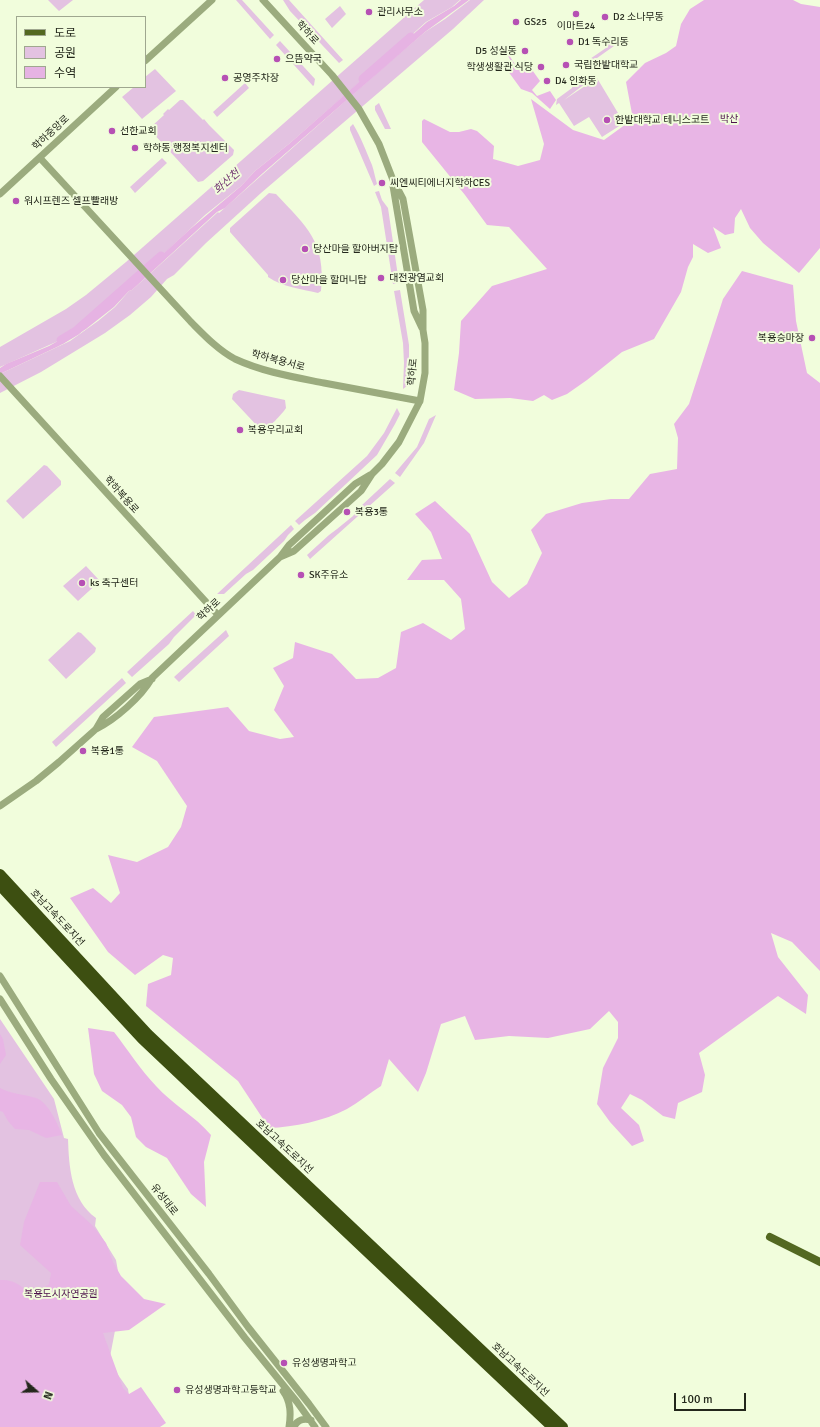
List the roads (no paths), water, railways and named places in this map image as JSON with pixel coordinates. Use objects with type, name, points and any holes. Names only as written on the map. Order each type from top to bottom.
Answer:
[{"type":"highway","name":"호남고속도로지선","points":[[0,874],[38,921],[142,1039],[552,1427]]},
{"type":"highway","name":"호남고속도로지선","points":[[0,886],[38,921]]},
{"type":"highway","name":"호남고속도로지선","points":[[46,930],[148,1034],[563,1427]]},
{"type":"main road","points":[[770,1237],[820,1262]]},
{"type":"street","points":[[146,59],[212,0]]},
{"type":"street","name":"학하로","points":[[0,806],[36,782],[96,729],[103,717],[140,684],[152,678],[280,558],[294,552],[361,491],[372,474],[399,442],[420,401],[425,373],[425,343],[423,330],[414,311],[393,180],[379,144],[359,109],[335,78],[264,0]]},
{"type":"street","name":"학하중앙로","points":[[0,194],[115,88]]},
{"type":"street","name":"학하복용서로","points":[[40,158],[209,340],[234,358],[280,374],[420,401]]},
{"type":"street","name":"학하복용로","points":[[0,376],[218,615]]},
{"type":"street","name":"유성대로","points":[[0,976],[99,1133],[326,1427]]},
{"type":"street","name":"유성대로","points":[[0,999],[51,1079],[104,1155],[272,1371],[308,1424],[315,1427]]},
{"type":"street","points":[[272,1371],[289,1403],[293,1426],[302,1419],[308,1424],[322,1427]]},
{"type":"street","points":[[308,1424],[311,1410],[309,1404]]},
{"type":"water","points":[[461,0],[469,0],[425,32],[225,208],[217,212],[132,290],[129,291],[114,307],[86,329],[59,346],[0,374],[0,368],[6,364],[49,346],[77,330],[189,230],[241,186],[255,171],[290,143],[427,22],[454,6]]},
{"type":"waterway","name":"화산천","points":[[363,79],[411,37]]},
{"type":"waterway","name":"화산천","points":[[61,340],[76,331],[161,256]]},
{"type":"place","name":"관리사무소","points":[[369,12]]},
{"type":"place","name":"이마트24","points":[[576,14]]},
{"type":"place","name":"D2 소나무동","points":[[605,17]]},
{"type":"place","name":"GS25","points":[[516,22]]},
{"type":"place","name":"D1 독수리동","points":[[570,42]]},
{"type":"place","name":"D5 성실동","points":[[525,51]]},
{"type":"place","name":"으뜸약국","points":[[277,59]]},
{"type":"place","name":"국립한밭대학교","points":[[566,65]]},
{"type":"place","name":"학생생활관 식당","points":[[541,67]]},
{"type":"place","name":"공영주차장","points":[[225,78]]},
{"type":"place","name":"D4 인화동","points":[[547,81]]},
{"type":"place","name":"한밭대학교 테니스코트","points":[[607,120]]},
{"type":"place","name":"선한교회","points":[[112,131]]},
{"type":"place","name":"학하동 행정복지센터","points":[[135,148]]},
{"type":"place","name":"씨엔씨티에너지학하CES","points":[[382,183]]},
{"type":"place","name":"워시프렌즈 셀프빨래방","points":[[16,201]]},
{"type":"place","name":"당산마을 할아버지탑","points":[[305,249]]},
{"type":"place","name":"대전광염교회","points":[[381,278]]},
{"type":"place","name":"당산마을 할머니탑","points":[[283,280]]},
{"type":"place","name":"복용승마장","points":[[812,338]]},
{"type":"place","name":"복용우리교회","points":[[240,430]]},
{"type":"place","name":"복용3통","points":[[347,512]]},
{"type":"place","name":"SK주유소","points":[[301,575]]},
{"type":"place","name":"ks 축구센터","points":[[82,583]]},
{"type":"place","name":"복용1통","points":[[83,751]]},
{"type":"place","name":"유성생명과학고","points":[[284,1363]]},
{"type":"place","name":"유성생명과학고등학교","points":[[177,1390]]},
{"type":"park label","name":"박산","points":[[729,119]]},
{"type":"park label","name":"복용도시자연공원","points":[[61,1294]]}]
